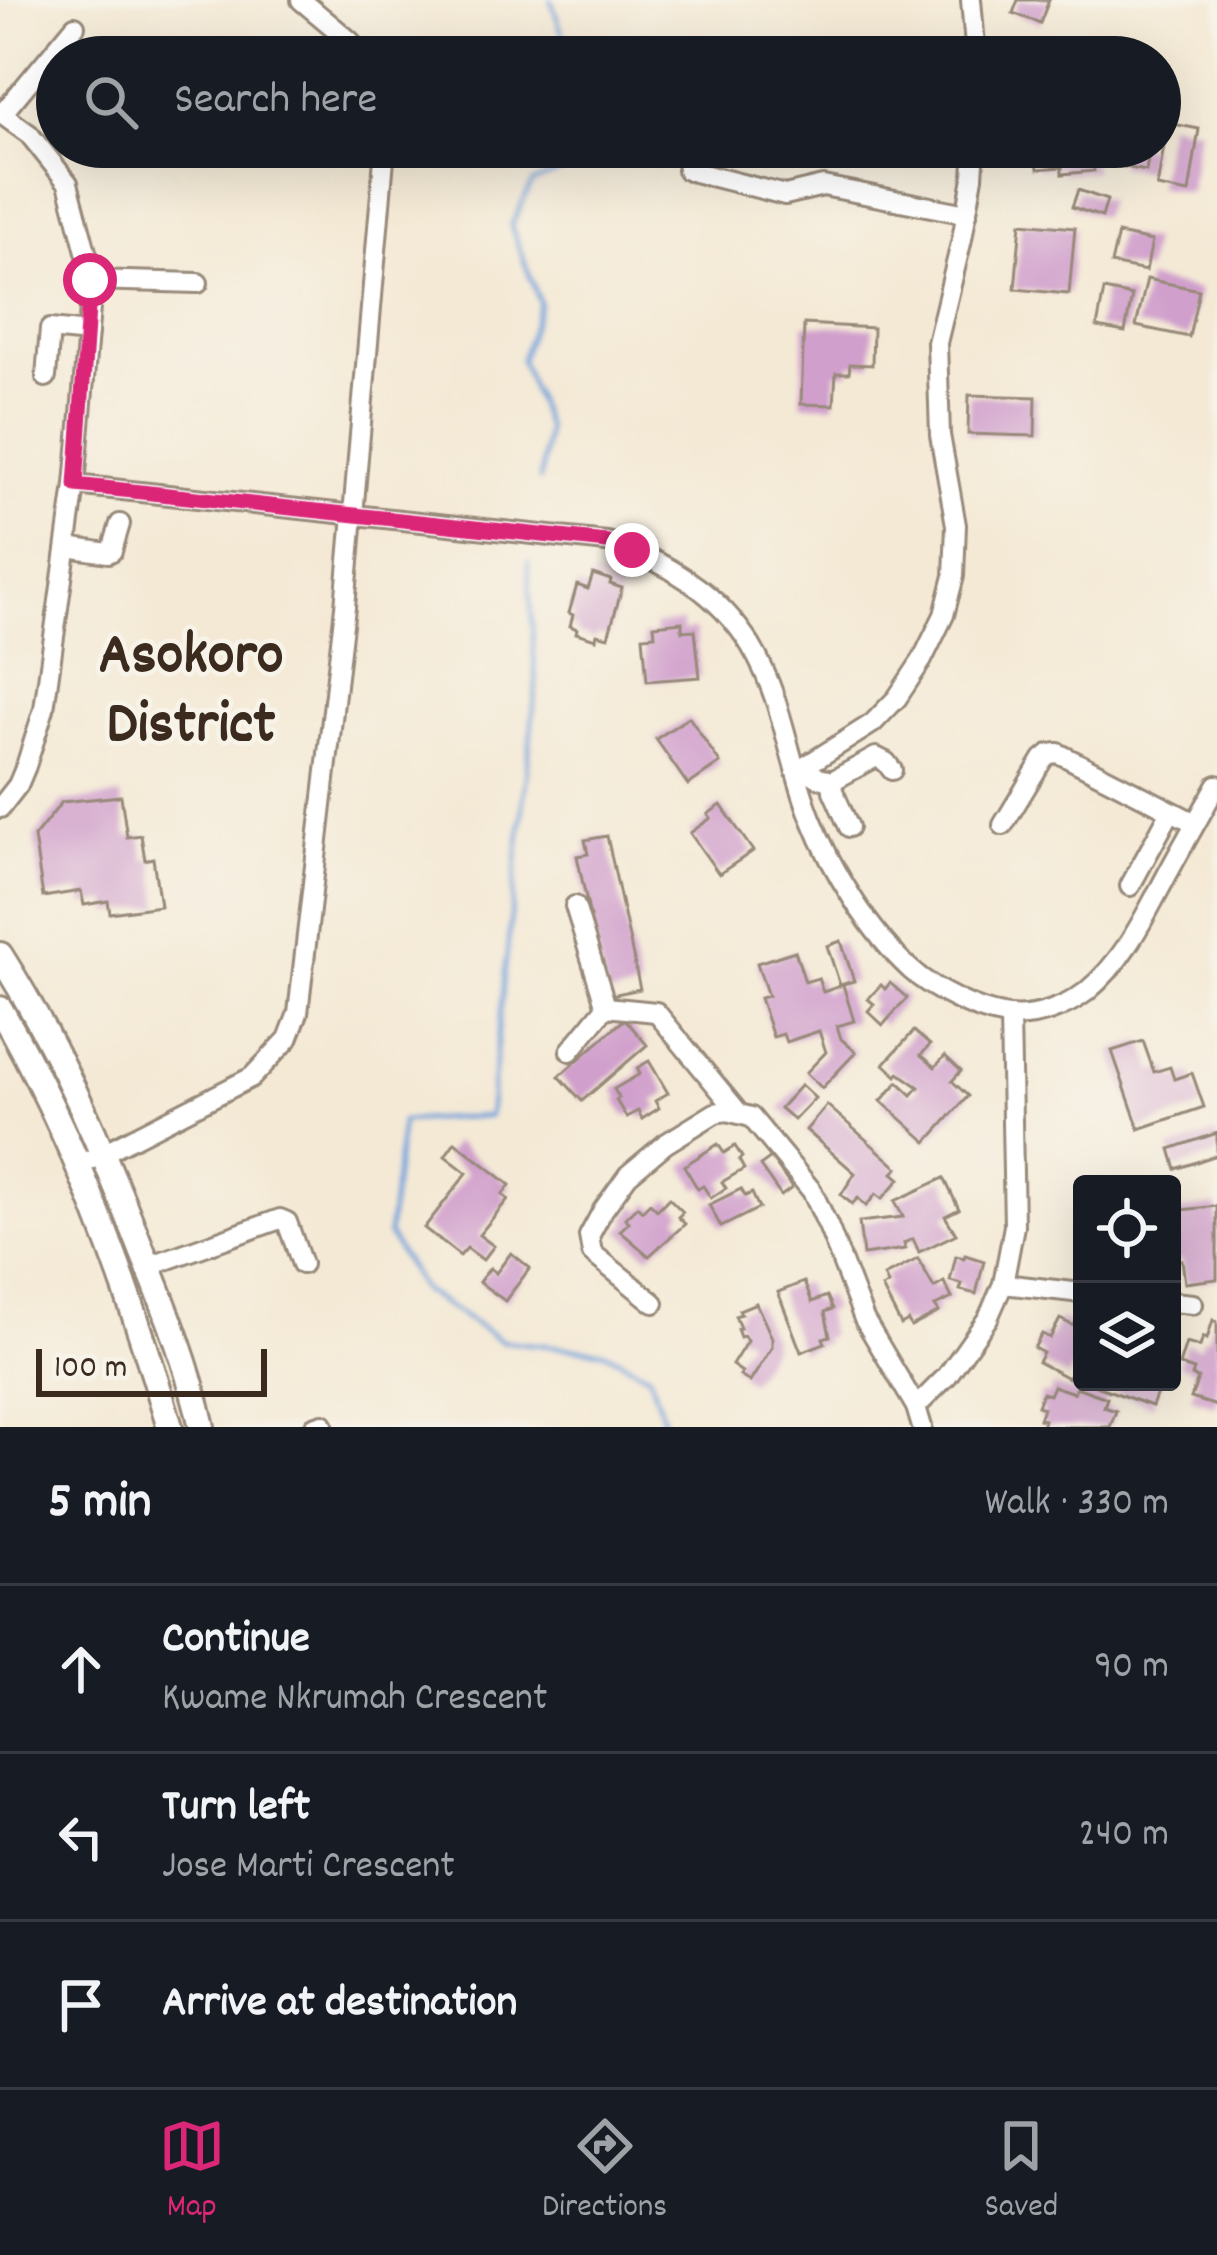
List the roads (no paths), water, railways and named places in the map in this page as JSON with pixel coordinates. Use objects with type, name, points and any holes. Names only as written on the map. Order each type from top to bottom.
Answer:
[{"type":"main road","points":[[0,955],[105,1155],[149,1266],[202,1427]]},
{"type":"main road","points":[[0,1010],[79,1166],[130,1299],[170,1427]]},
{"type":"street","points":[[971,0],[974,36]]},
{"type":"street","points":[[311,3],[345,36]]},
{"type":"street","points":[[66,36],[75,26]]},
{"type":"street","points":[[36,72],[1,113],[36,144]]},
{"type":"street","points":[[0,808],[18,785],[44,709],[76,485],[89,263],[68,183],[56,168]]},
{"type":"street","points":[[79,1166],[252,1077],[288,1039],[298,1012],[345,607],[383,168]]},
{"type":"street","points":[[800,770],[873,724],[922,660],[944,615],[954,577],[956,525],[940,435],[937,343],[967,214],[972,168]]},
{"type":"street","points":[[687,170],[785,195],[823,185],[967,214]]},
{"type":"street","points":[[90,280],[198,283]]},
{"type":"street","points":[[46,377],[50,329],[88,333]]},
{"type":"street","points":[[76,485],[607,542],[674,572],[712,597],[751,645],[787,731],[811,819],[843,881],[880,936],[912,971],[941,991],[1010,1017],[1053,1010],[1088,990],[1127,949],[1217,785]]},
{"type":"street","points":[[67,547],[110,552],[120,524]]},
{"type":"street","points":[[1004,825],[1043,759],[1058,753],[1195,823]]},
{"type":"street","points":[[800,770],[832,781],[876,758],[892,770]]},
{"type":"street","points":[[832,781],[849,826]]},
{"type":"street","points":[[1130,886],[1171,811]]},
{"type":"street","points":[[575,906],[606,1006]]},
{"type":"street","points":[[570,1051],[606,1006]]},
{"type":"street","points":[[606,1006],[656,1012],[738,1112]]},
{"type":"street","points":[[916,1407],[947,1376],[988,1318],[1003,1285],[1014,1226],[1010,1017]]},
{"type":"street","points":[[654,1303],[592,1253],[589,1236],[628,1174],[664,1144],[715,1113],[751,1117],[812,1191],[864,1319],[916,1407],[922,1427]]},
{"type":"street","points":[[149,1266],[280,1219],[287,1222],[302,1264]]},
{"type":"street","points":[[1003,1285],[1073,1292]]},
{"type":"street","points":[[1181,1303],[1193,1304]]},
{"type":"waterway","points":[[551,0],[563,36]]},
{"type":"waterway","points":[[540,480],[547,429],[521,360],[540,303],[511,226],[532,183],[569,168]]},
{"type":"waterway","points":[[528,562],[536,687],[489,1116],[402,1121],[388,1234],[423,1291],[501,1341],[603,1351],[649,1375],[666,1427]]},
{"type":"district","name":"Asokoro District","points":[[191,684]]}]
